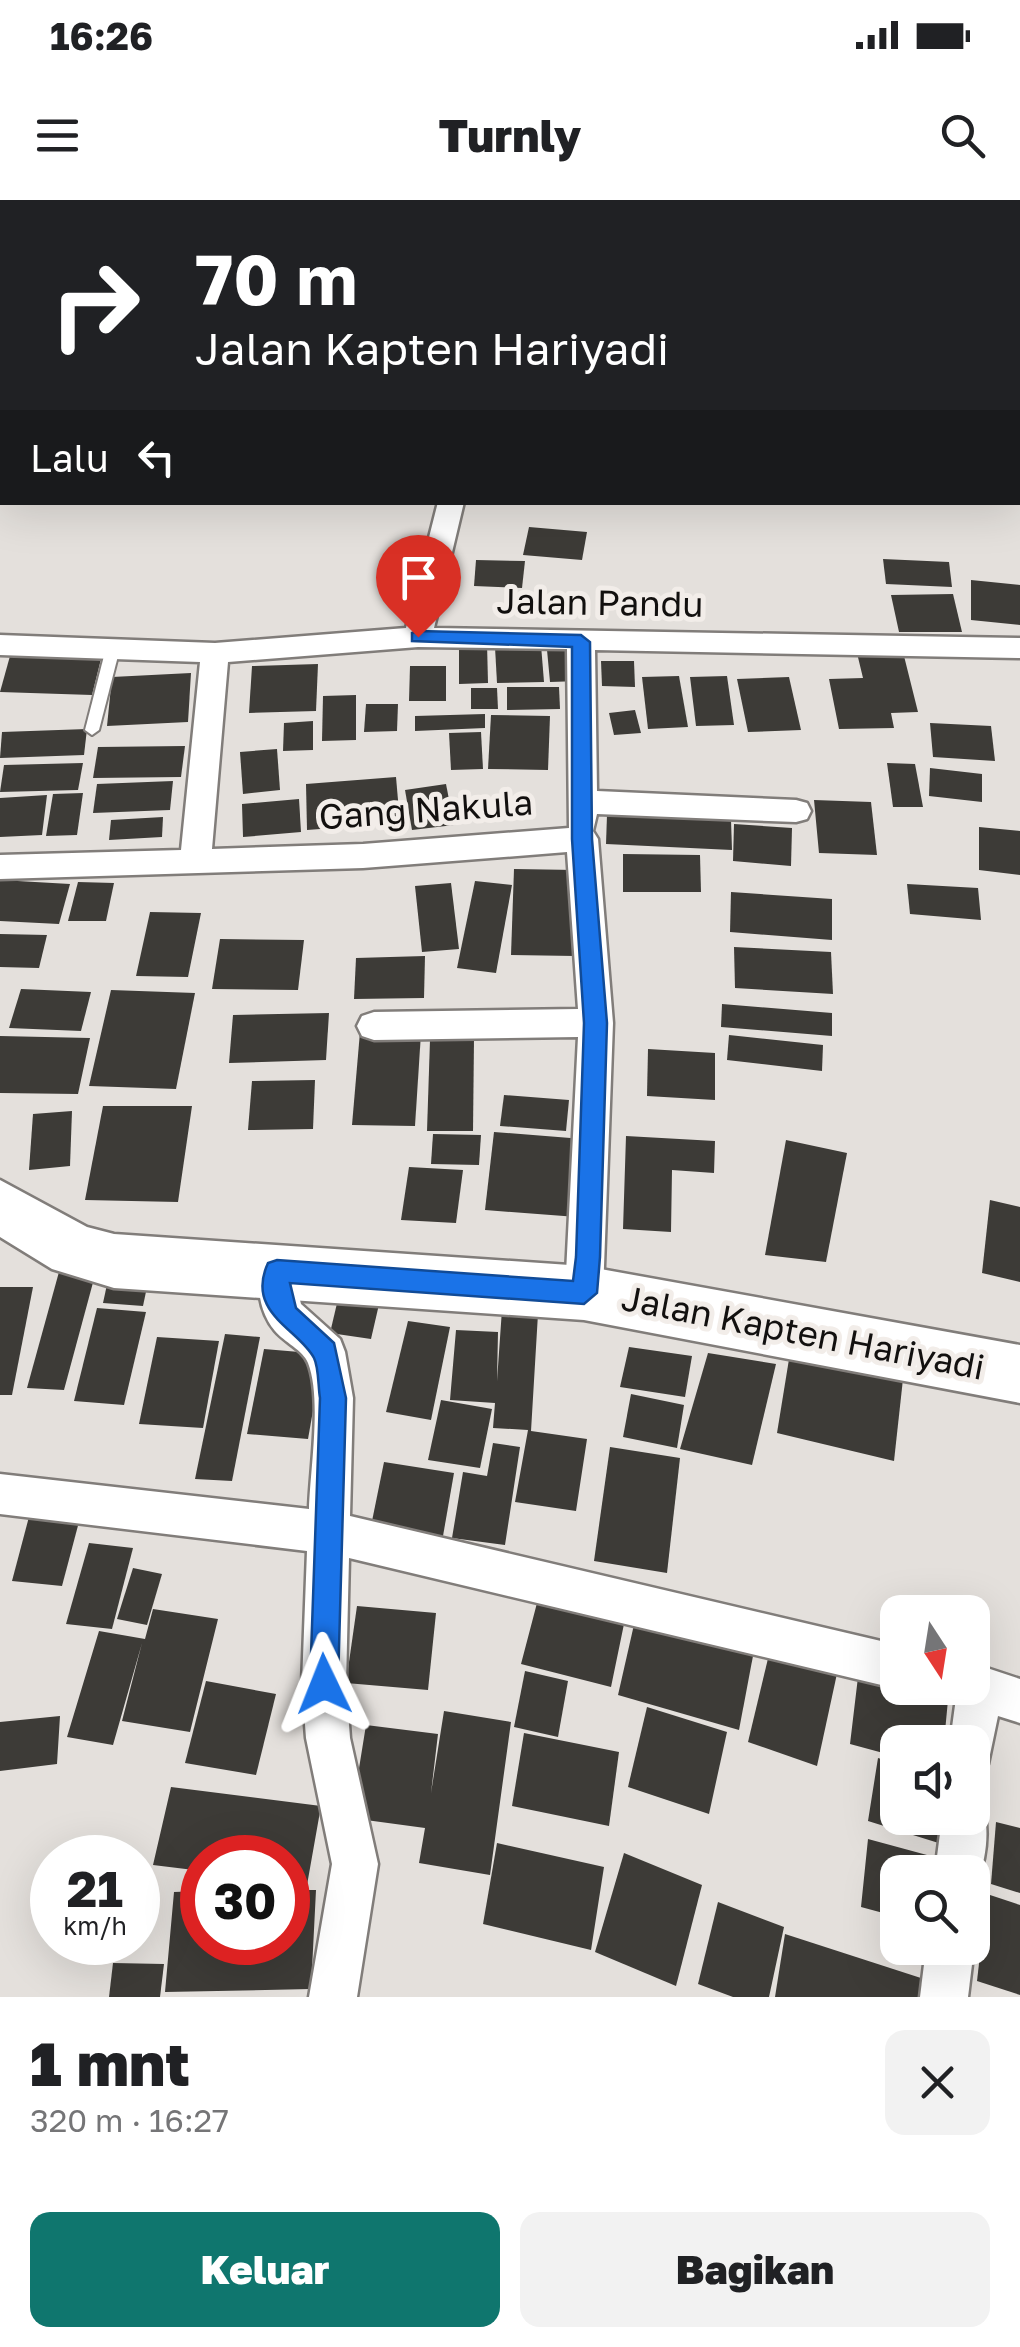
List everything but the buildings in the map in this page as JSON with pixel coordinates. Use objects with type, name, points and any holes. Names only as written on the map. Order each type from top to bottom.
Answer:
[{"type":"main road","name":"Jalan Kapten Hariyadi","points":[[0,1206],[73,1250],[114,1261],[584,1293],[1020,1374]]},
{"type":"street","points":[[418,637],[450,505]]},
{"type":"street","name":"Jalan Pandu","points":[[0,645],[214,653],[418,637],[1020,648]]},
{"type":"street","points":[[581,642],[582,839]]},
{"type":"street","points":[[195,863],[214,653]]},
{"type":"street","points":[[583,802],[796,811]]},
{"type":"street","name":"Gang Nakula","points":[[0,867],[364,856],[582,839],[596,1023],[584,1293]]},
{"type":"street","points":[[374,1026],[596,1023]]},
{"type":"street","points":[[277,1271],[279,1300],[288,1316],[320,1343],[328,1360],[334,1452],[322,1625],[328,1738],[355,1864],[333,1997]]},
{"type":"street","points":[[0,1494],[59,1497],[238,1524],[329,1532],[880,1663]]},
{"type":"street","points":[[980,1725],[991,1691]]},
{"type":"street","points":[[944,1997],[948,1965]]},
{"type":"lane","points":[[92,730],[113,648]]},
{"type":"route","points":[[324,1684],[322,1625],[334,1452],[333,1398],[326,1352],[288,1316],[279,1300],[277,1271],[584,1293],[588,1257],[596,1023],[582,839],[581,642],[418,637]]}]
